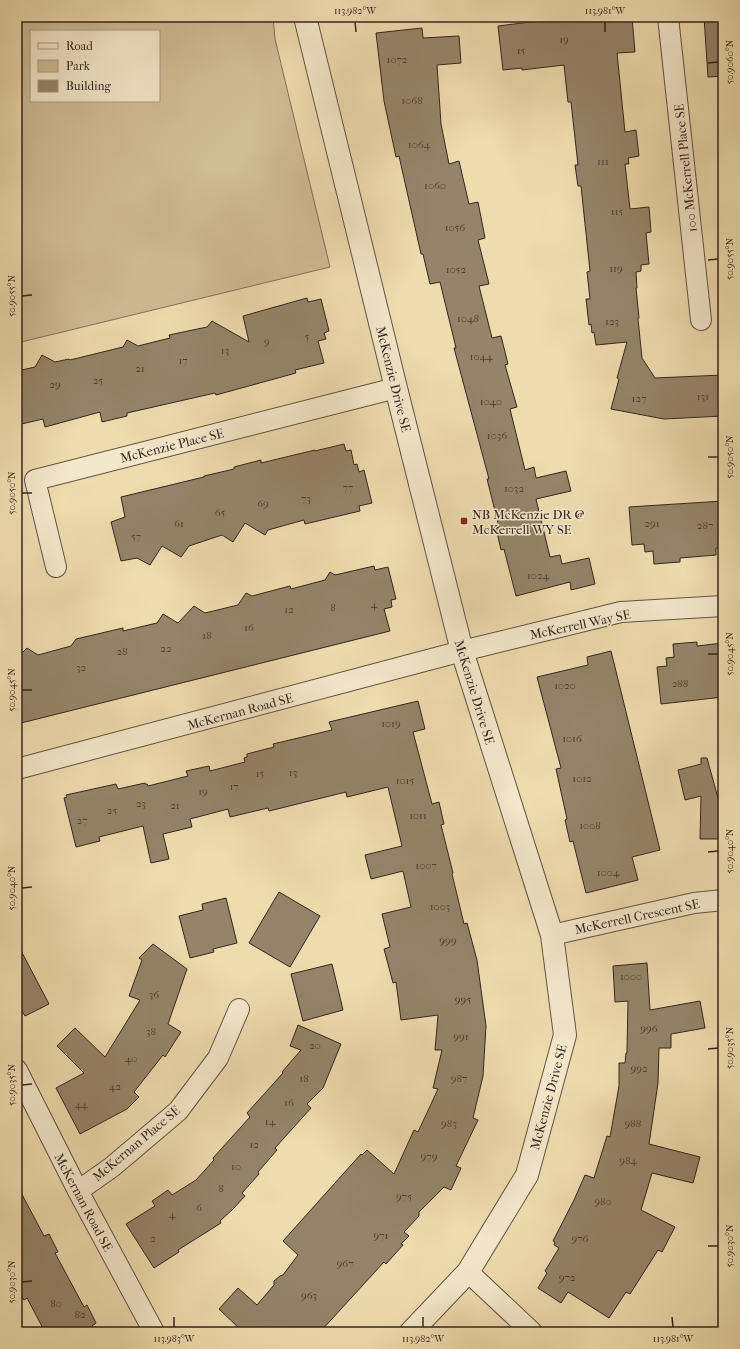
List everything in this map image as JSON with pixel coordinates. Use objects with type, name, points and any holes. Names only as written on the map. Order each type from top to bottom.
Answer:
[{"type":"street","name":"McKenzie Drive SE","points":[[305,17],[462,651],[552,935],[565,1035],[527,1176],[468,1272],[412,1332]]},
{"type":"street","name":"100 McKerrell Place SE","points":[[668,17],[701,320]]},
{"type":"street","name":"McKenzie Place SE","points":[[56,567],[35,480],[396,388]]},
{"type":"street","name":"McKerrell Way SE","points":[[462,651],[621,612],[723,606]]},
{"type":"street","name":"McKernan Road SE","points":[[17,769],[462,651]]},
{"type":"street","name":"McKerrell Crescent SE","points":[[552,935],[694,903],[723,900]]},
{"type":"street","name":"McKernan Place SE","points":[[78,1191],[112,1167],[178,1111],[218,1058],[239,1010]]},
{"type":"street","name":"McKernan Road SE","points":[[17,1070],[78,1191],[154,1332]]},
{"type":"street","points":[[468,1272],[532,1332]]},
{"type":"green space","points":[[17,17],[273,17],[275,39],[330,267],[17,343]]},
{"type":"building","points":[[546,17],[632,17],[635,52],[617,53],[625,132],[636,130],[639,156],[628,158],[629,164],[625,164],[630,209],[649,207],[651,232],[646,233],[649,264],[641,265],[641,271],[636,272],[638,319],[642,358],[655,378],[723,375],[723,416],[664,419],[611,409],[619,379],[617,378],[627,342],[596,345],[594,332],[592,333],[591,324],[589,325],[586,299],[590,299],[587,272],[590,271],[581,186],[578,186],[575,165],[578,165],[571,102],[568,102],[564,65],[522,70],[522,68],[503,70],[498,26],[546,20]]},
{"type":"building","points":[[704,17],[723,17],[723,76],[708,77]]},
{"type":"building","points":[[422,28],[423,38],[459,36],[461,63],[437,65],[441,124],[449,164],[459,161],[469,204],[478,202],[485,238],[478,240],[489,284],[479,286],[492,338],[501,336],[508,364],[505,365],[517,407],[510,409],[525,470],[534,467],[536,478],[566,471],[571,491],[536,499],[550,557],[560,555],[562,564],[589,558],[595,584],[571,590],[570,582],[516,596],[504,549],[501,550],[496,528],[499,527],[487,479],[489,479],[454,348],[456,348],[440,282],[430,284],[423,254],[421,254],[399,156],[396,157],[384,101],[376,33]]},
{"type":"building","points":[[307,298],[308,302],[321,299],[329,331],[324,333],[326,339],[318,341],[324,363],[295,370],[296,373],[216,395],[215,393],[127,413],[127,416],[102,422],[100,412],[45,427],[43,419],[17,425],[17,371],[35,367],[42,355],[55,362],[70,360],[123,347],[127,340],[138,346],[170,338],[169,335],[207,327],[212,321],[249,342],[243,316]]},
{"type":"building","points":[[344,444],[346,451],[351,450],[354,465],[357,464],[359,472],[364,470],[372,503],[359,506],[360,511],[305,524],[304,520],[268,530],[265,535],[245,523],[233,542],[222,535],[189,546],[181,557],[162,546],[150,565],[137,558],[121,561],[111,522],[125,517],[121,497],[204,477],[261,460],[261,463]]},
{"type":"building","points":[[723,501],[723,548],[716,548],[716,555],[680,558],[680,562],[654,564],[653,551],[645,552],[644,544],[632,545],[629,507]]},
{"type":"building","points":[[374,566],[375,570],[388,567],[396,599],[391,600],[392,607],[384,609],[390,631],[17,724],[17,658],[27,648],[38,655],[71,646],[76,639],[123,628],[123,631],[157,623],[163,614],[178,623],[194,606],[205,613],[238,605],[246,593],[252,596],[290,586],[291,589],[325,580],[330,572],[335,575]]},
{"type":"building","points":[[697,642],[697,646],[723,643],[723,697],[661,704],[657,667],[667,666],[666,658],[674,657],[673,644]]},
{"type":"building","points":[[611,651],[660,850],[632,857],[638,880],[586,893],[573,841],[570,842],[565,820],[567,819],[556,769],[561,768],[537,677],[588,665],[587,657]]},
{"type":"building","points":[[418,701],[425,729],[413,732],[432,804],[439,802],[444,824],[441,825],[464,924],[467,923],[477,960],[486,1026],[483,1076],[473,1118],[478,1120],[456,1166],[461,1168],[451,1190],[444,1187],[419,1212],[419,1216],[404,1232],[409,1236],[401,1244],[403,1245],[386,1264],[384,1262],[320,1332],[243,1332],[219,1309],[238,1288],[257,1305],[274,1285],[274,1281],[283,1275],[298,1255],[283,1241],[361,1154],[362,1155],[367,1150],[394,1174],[414,1130],[418,1132],[438,1089],[433,1088],[442,1050],[435,1050],[438,1015],[401,1020],[396,982],[393,983],[384,949],[390,947],[382,914],[411,907],[403,871],[371,879],[365,855],[402,846],[388,787],[347,797],[346,792],[269,811],[268,808],[230,817],[228,809],[190,819],[192,827],[163,834],[169,859],[151,863],[143,826],[99,837],[100,841],[76,847],[64,798],[67,797],[66,795],[116,784],[118,789],[145,783],[148,786],[188,776],[186,771],[209,766],[210,771],[245,762],[244,758],[247,757],[247,754],[274,747],[273,744],[332,730],[329,722]]},
{"type":"building","points":[[701,758],[707,758],[718,798],[723,799],[723,839],[700,839],[701,796],[685,800],[678,770],[701,764]]},
{"type":"building","points":[[279,892],[320,916],[290,967],[249,943]]},
{"type":"building","points":[[226,898],[237,943],[213,949],[214,952],[190,958],[179,916],[203,910],[202,904]]},
{"type":"building","points":[[17,943],[49,1004],[25,1016],[17,1002]]},
{"type":"building","points":[[153,944],[187,969],[168,1024],[181,1032],[165,1057],[163,1055],[134,1092],[139,1097],[127,1109],[80,1134],[56,1088],[84,1073],[57,1046],[75,1028],[105,1057],[140,1000],[129,996],[142,960],[139,958]]},
{"type":"building","points":[[647,963],[650,1010],[700,1001],[705,1028],[671,1034],[671,1048],[659,1048],[658,1083],[649,1144],[700,1157],[693,1183],[652,1173],[641,1210],[675,1227],[662,1252],[658,1250],[630,1294],[626,1292],[609,1318],[568,1292],[561,1303],[538,1288],[547,1273],[545,1271],[559,1248],[554,1245],[555,1242],[553,1241],[585,1175],[594,1178],[607,1136],[610,1137],[619,1086],[619,1063],[625,1063],[627,1053],[628,1001],[615,1002],[613,966]]},
{"type":"building","points":[[332,964],[343,1010],[303,1021],[291,974]]},
{"type":"building","points":[[298,1025],[341,1044],[323,1088],[307,1104],[311,1108],[275,1148],[277,1150],[242,1193],[245,1196],[220,1221],[221,1223],[178,1250],[179,1252],[154,1268],[126,1224],[155,1206],[152,1201],[168,1190],[172,1195],[196,1180],[214,1160],[213,1158],[250,1117],[247,1113],[283,1073],[282,1072],[301,1050],[290,1046]]},
{"type":"building","points":[[17,1185],[44,1236],[49,1234],[58,1252],[55,1253],[84,1307],[87,1305],[96,1323],[92,1326],[96,1332],[45,1332],[27,1298],[24,1300],[17,1288]]},
{"type":"place","name":"NB McKenzie DR @ McKerrell WY SE","points":[[464,521]]}]
